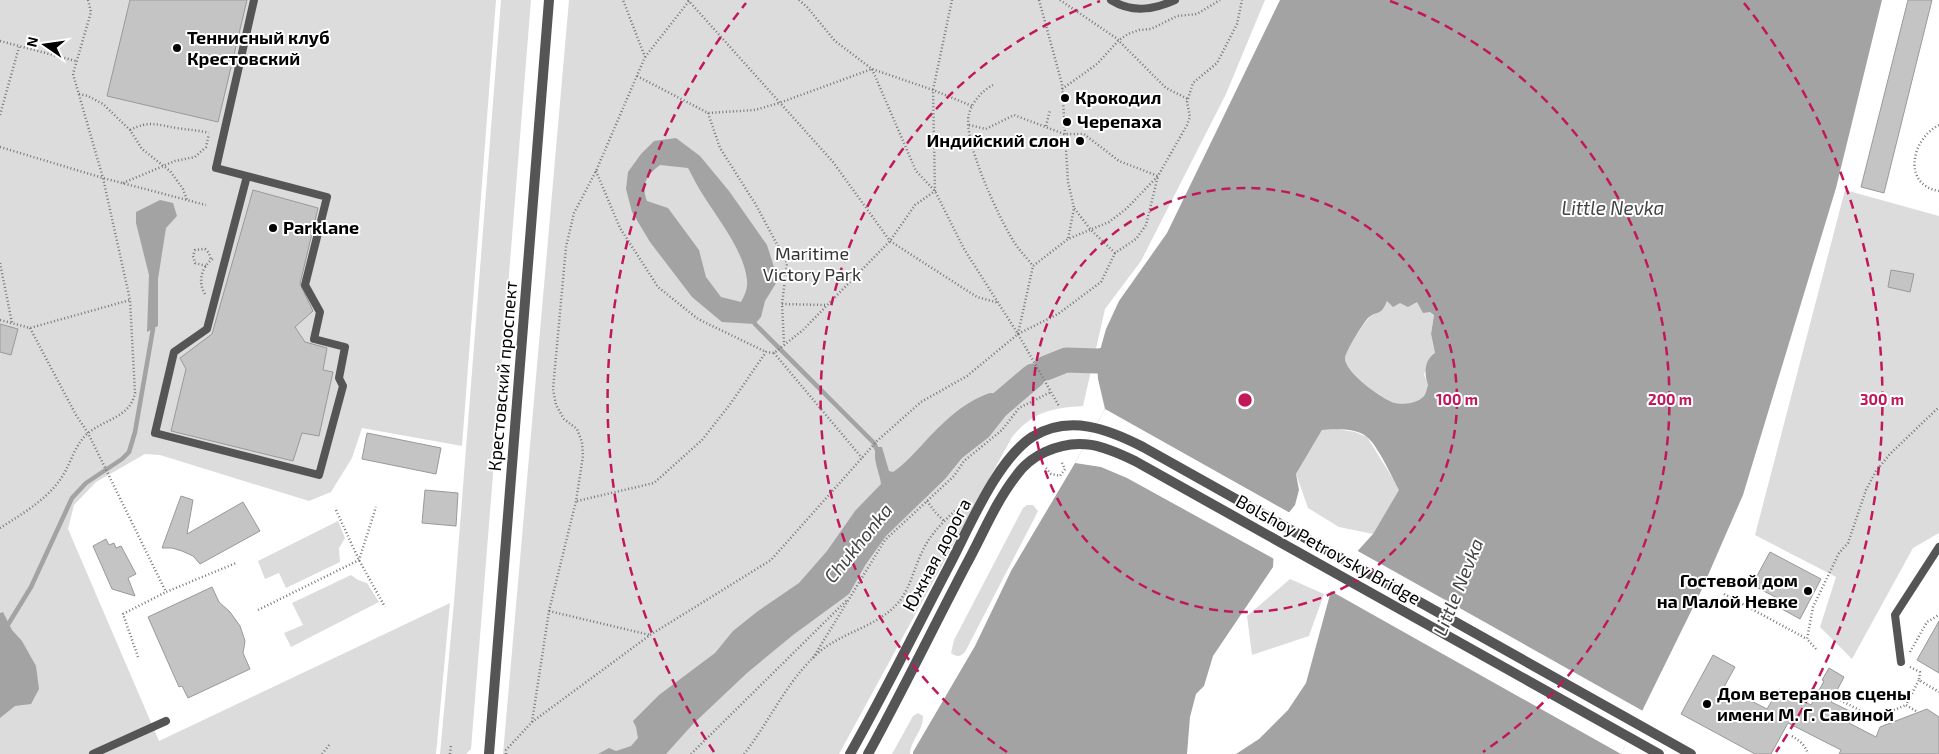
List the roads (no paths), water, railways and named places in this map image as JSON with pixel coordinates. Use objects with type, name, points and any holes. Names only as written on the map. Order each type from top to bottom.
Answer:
[{"type":"street","name":"Крестовский проспект","points":[[489,754],[549,0]]},
{"type":"street","name":"Южная дорога","points":[[850,754],[982,502],[1004,466],[1017,449],[1033,437],[1048,430],[1082,425],[1096,427]]},
{"type":"street","name":"Bolshoy Petrovsky Bridge","points":[[1096,427],[1143,447],[1691,754]]},
{"type":"street","name":"Bolshoy Petrovsky Bridge","points":[[1087,443],[1105,448],[1135,461],[1660,754]]},
{"type":"street","name":"Южная дорога","points":[[868,754],[991,517],[1017,475],[1030,461],[1044,452],[1072,444],[1087,443]]},
{"type":"lane","points":[[247,176],[207,329],[174,352],[156,433],[319,475],[343,386],[339,378],[346,347],[314,339],[320,312],[305,285],[327,197],[247,176],[216,168],[254,0]]},
{"type":"lane","points":[[1111,0],[1120,6],[1140,10],[1160,7],[1175,0]]},
{"type":"lane","points":[[1902,663],[1895,615],[1939,547]]},
{"type":"lane","points":[[93,754],[166,721]]},
{"type":"water","name":"Little Nevka","points":[[1280,0],[1882,0],[1836,188],[1743,495],[1702,589],[1621,754],[1236,754],[1259,739],[1288,710],[1306,683],[1335,576],[1373,534],[1399,490],[1371,441],[1357,432],[1339,429],[1322,430],[1296,474],[1299,490],[1295,505],[1275,530],[1273,567],[1213,656],[1204,686],[1196,694],[1190,717],[1187,754],[913,754],[975,646],[1011,571],[1105,409],[1098,379],[1097,361],[1106,329],[1119,301],[1167,233]],"holes":[[[1387,301],[1393,307],[1400,303],[1408,307],[1417,302],[1423,313],[1430,312],[1434,315],[1431,334],[1435,353],[1427,363],[1426,376],[1428,385],[1424,396],[1411,403],[1402,404],[1389,401],[1365,385],[1346,364],[1345,358],[1349,349],[1368,318],[1381,311]]]},
{"type":"water","points":[[676,138],[700,156],[729,191],[767,245],[778,280],[765,301],[761,317],[755,324],[722,322],[692,297],[650,242],[632,212],[626,189],[628,172],[641,154],[654,141]],"holes":[[[660,165],[688,168],[701,192],[730,236],[741,258],[747,283],[741,302],[721,297],[706,277],[699,250],[668,208],[647,201],[645,185],[648,177],[655,169]]]},
{"type":"water","points":[[160,200],[173,203],[177,216],[166,228],[158,279],[158,326],[147,332],[149,275],[136,223],[136,212]]},
{"type":"water","points":[[990,393],[1002,394],[1006,398],[1007,414],[989,437],[962,458],[945,479],[886,536],[866,564],[849,594],[793,635],[747,673],[693,724],[666,754],[598,754],[609,748],[616,751],[631,746],[638,738],[633,721],[659,695],[715,653],[733,631],[758,611],[799,583],[827,551],[855,511],[881,484],[875,460],[877,447],[882,447],[889,471],[893,472],[905,463],[953,414],[971,402]]},
{"type":"water","points":[[3,612],[12,630],[22,641],[36,666],[39,689],[31,704],[15,706],[0,718],[0,613]]},
{"type":"waterway","points":[[755,324],[874,443],[878,452]]},
{"type":"waterway","points":[[9,623],[31,587],[72,498],[86,483],[122,459],[129,452],[135,432],[153,329]]},
{"type":"waterway","name":"Chukhonka","points":[[1046,368],[1066,360],[1097,361],[1130,358]]},
{"type":"waterway","name":"Chukhonka","points":[[980,421],[1033,376]]},
{"type":"place","name":"Теннисный клуб Крестовский","points":[[177,48]]},
{"type":"place","name":"Крокодил","points":[[1065,98]]},
{"type":"place","name":"Черепаха","points":[[1067,122]]},
{"type":"place","name":"Индийский слон","points":[[1080,141]]},
{"type":"place","name":"Parklane","points":[[273,228]]},
{"type":"place","name":"Гостевой дом на Малой Невке","points":[[1808,591]]},
{"type":"place","name":"Дом ветеранов сцены имени М. Г. Савиной","points":[[1707,704]]},
{"type":"park label","name":"Maritime Victory Park","points":[[812,264]]}]
